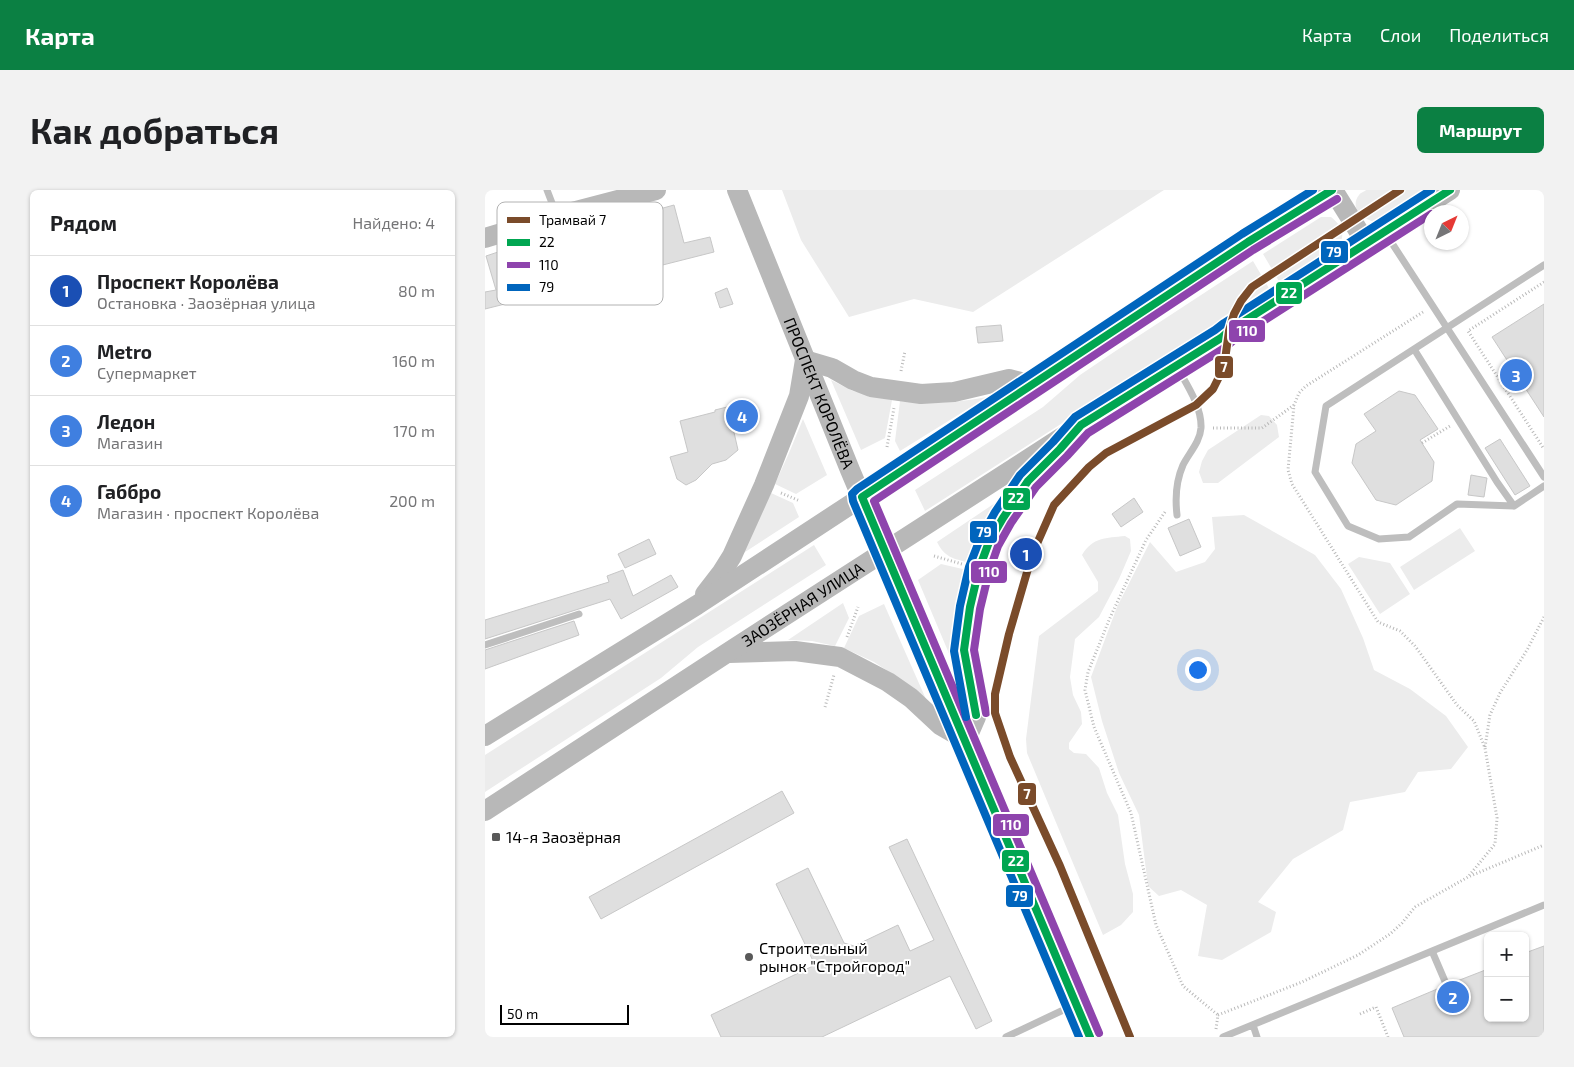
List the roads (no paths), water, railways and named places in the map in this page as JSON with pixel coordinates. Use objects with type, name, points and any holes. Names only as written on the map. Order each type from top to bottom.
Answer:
[{"type":"main road","points":[[610,202],[656,190]]},
{"type":"main road","name":"ПРОСПЕКТ КОРОЛЁВА","points":[[737,190],[805,360],[1089,1037]]},
{"type":"main road","points":[[485,736],[697,605],[1248,242],[1332,190],[1366,243]]},
{"type":"main road","name":"ЗАОЗЁРНАЯ УЛИЦА","points":[[485,811],[885,551],[1450,190]]},
{"type":"main road","points":[[485,238],[497,234]]},
{"type":"main road","points":[[697,605],[732,556],[764,485],[799,396],[805,360],[832,368],[853,380],[871,387],[921,394],[954,392],[1009,379],[1033,385]]},
{"type":"main road","points":[[727,653],[795,651],[839,657],[888,682],[911,698],[940,725],[965,740],[976,717],[964,650],[970,607],[979,569],[989,542],[1023,489],[1081,425]]},
{"type":"lane","points":[[547,190],[552,202]]},
{"type":"lane","points":[[1384,232],[1544,477]]},
{"type":"lane","points":[[1544,265],[1326,406],[1315,472],[1348,526],[1379,539],[1409,537],[1457,504],[1514,506],[1544,486]]},
{"type":"lane","points":[[1414,349],[1514,506]]},
{"type":"lane","points":[[1176,365],[1194,396],[1201,428],[1199,438],[1182,467],[1175,496],[1177,515]]},
{"type":"lane","points":[[485,645],[579,614]]},
{"type":"lane","points":[[1223,1037],[1544,905]]},
{"type":"lane","points":[[1432,951],[1447,986]]},
{"type":"lane","points":[[1006,1037],[1076,1004]]},
{"type":"lane","points":[[1253,1025],[1257,1037]]},
{"type":"tram line","name":"7","points":[[1130,1037],[1060,866],[1010,757],[995,713],[995,694],[1009,634],[1032,555],[1054,505],[1089,467],[1106,453],[1196,405],[1213,389],[1224,367],[1229,331],[1234,314],[1252,287],[1400,190]]},
{"type":"place","name":"Ледон","points":[[1516,375]]},
{"type":"place","name":"Габбро","points":[[742,416]]},
{"type":"place","name":"Проспект Королёва","points":[[1026,554]]},
{"type":"place","name":"14-я Заозёрная","points":[[496,837]]},
{"type":"place","name":"Строительный рынок \"Стройгород\"","points":[[749,957]]},
{"type":"place","name":"Metro","points":[[1453,997]]}]
